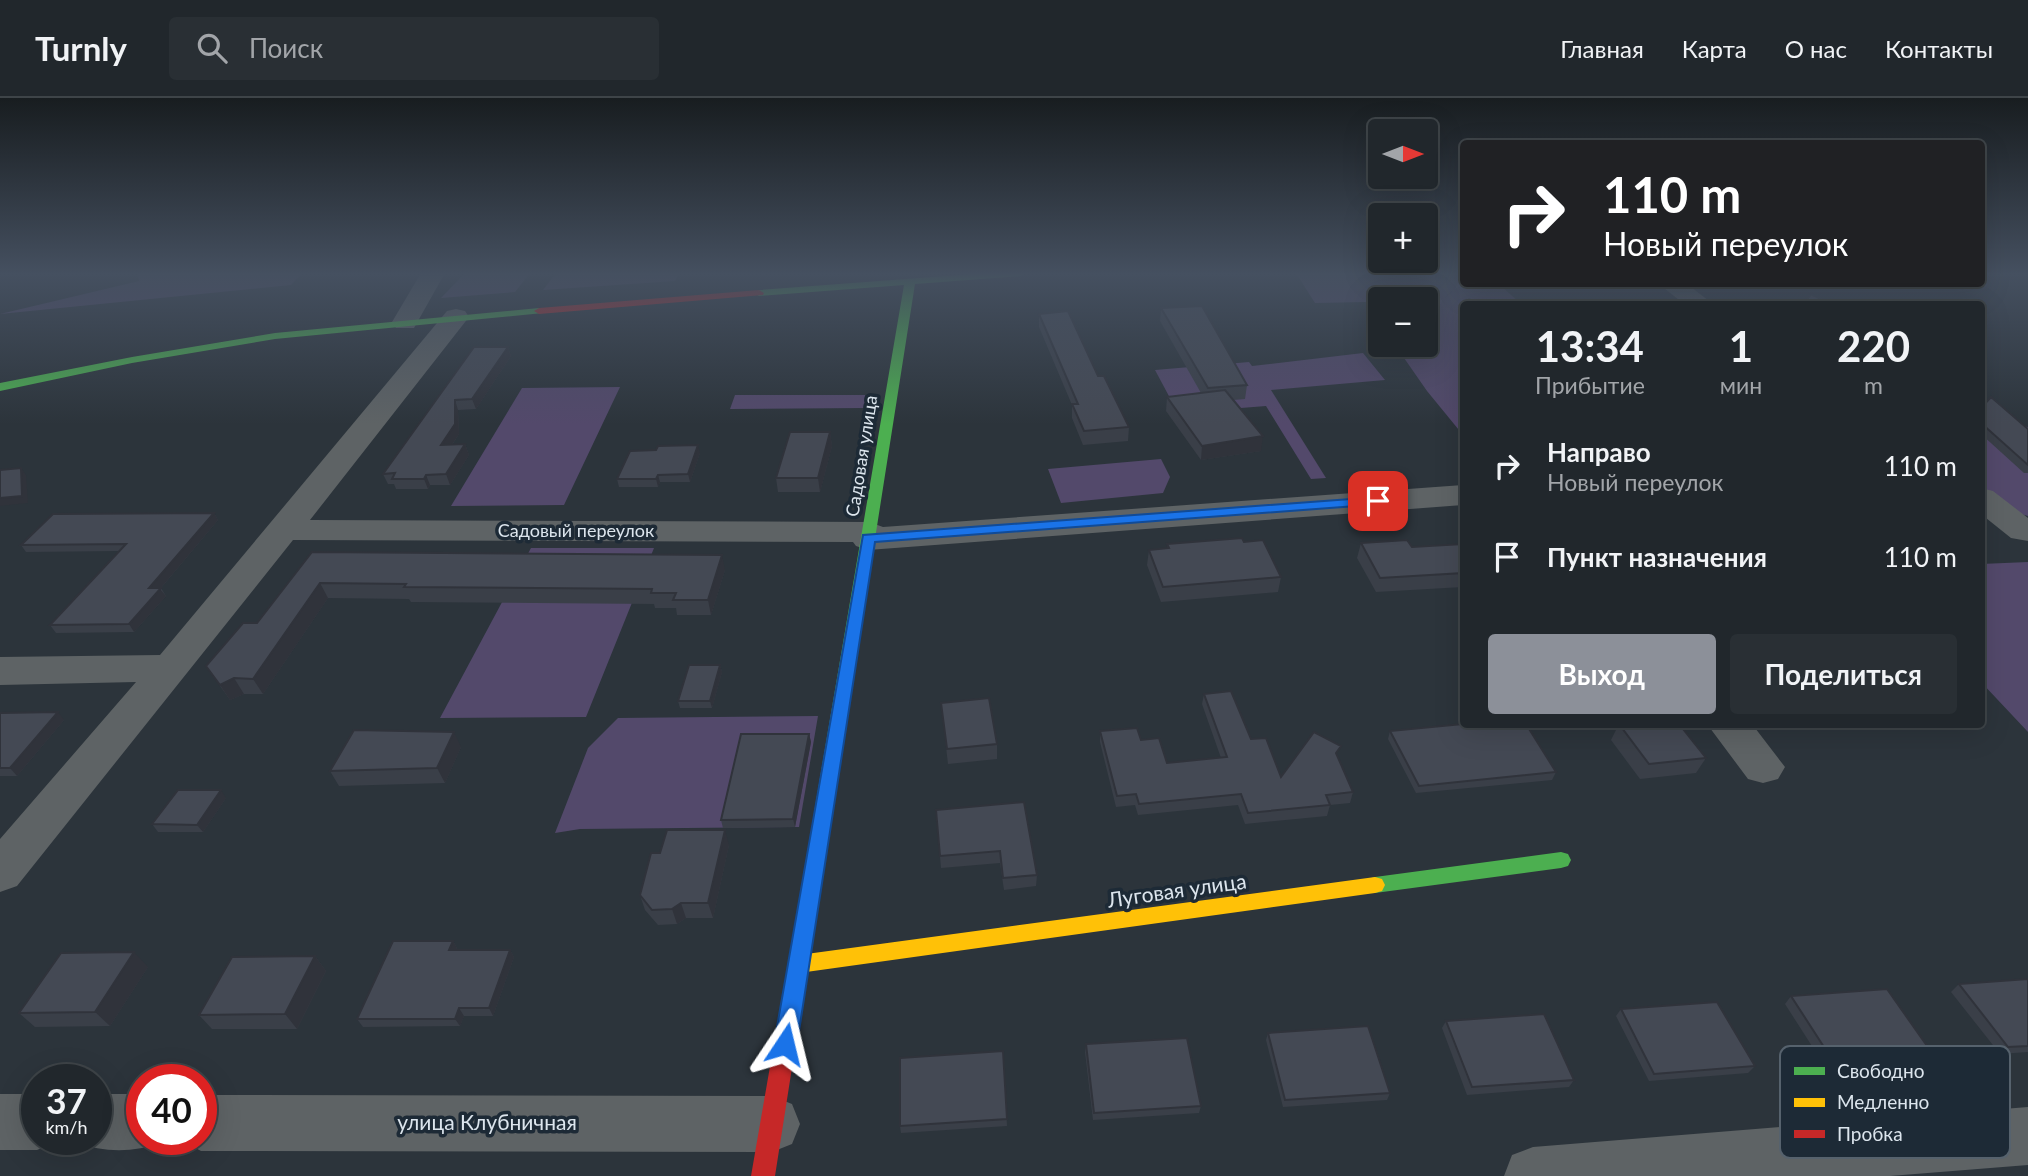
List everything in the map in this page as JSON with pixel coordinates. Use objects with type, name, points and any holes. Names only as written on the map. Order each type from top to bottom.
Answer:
[{"type":"street","points":[[0,387],[132,360],[275,336],[393,323]]},
{"type":"street","points":[[0,872],[171,668],[451,323]]},
{"type":"street","name":"Садовая улица","points":[[768,1150],[904,323]]},
{"type":"street","name":"Садовый переулок","points":[[282,530],[869,535],[1460,495]]},
{"type":"street","points":[[1985,501],[2023,531],[2028,531]]},
{"type":"street","points":[[0,671],[171,668]]},
{"type":"street","points":[[1731,728],[1763,767]]},
{"type":"street","name":"Луговая улица","points":[[799,964],[1561,860]]},
{"type":"street","points":[[0,1122],[21,1122]]},
{"type":"street","name":"улица Клубничная","points":[[217,1124],[768,1150]]},
{"type":"street","points":[[2010,1137],[2028,1136]]},
{"type":"street","points":[[1534,1176],[1780,1156]]},
{"type":"shaded area","points":[[1438,323],[1460,323],[1460,431],[1403,357],[1438,357]]},
{"type":"shaded area","points":[[1363,353],[1385,380],[1271,390],[1326,478],[1311,479],[1266,406],[1178,413],[1155,370],[1249,362],[1252,366]]},
{"type":"shaded area","points":[[620,387],[564,505],[451,506],[522,388]]},
{"type":"shaded area","points":[[735,395],[865,395],[865,408],[730,409]]},
{"type":"shaded area","points":[[1985,420],[2028,427],[2028,516],[2003,509],[1985,496]]},
{"type":"shaded area","points":[[1161,459],[1170,477],[1163,493],[1061,503],[1048,469]]},
{"type":"shaded area","points":[[531,548],[654,548],[586,717],[440,718]]},
{"type":"shaded area","points":[[2028,562],[2028,732],[1985,686],[1985,564]]},
{"type":"shaded area","points":[[818,716],[799,827],[580,829],[555,833],[588,748],[618,718]]},
{"type":"building","points":[[1043,323],[1074,323],[1098,376],[1104,376],[1129,427],[1084,431],[1072,404],[1078,404]]},
{"type":"building","points":[[1170,323],[1212,323],[1247,385],[1208,388]]},
{"type":"building","points":[[474,347],[508,347],[472,399],[455,400],[455,424],[441,445],[465,444],[446,474],[426,475],[424,479],[392,479],[395,473],[383,474]]},
{"type":"building","points":[[1225,390],[1263,436],[1202,446],[1167,397]]},
{"type":"building","points":[[1991,397],[2028,429],[2028,465],[1985,427],[1985,404]]},
{"type":"building","points":[[790,432],[830,432],[818,478],[776,478]]},
{"type":"building","points":[[698,445],[688,474],[658,475],[656,479],[617,479],[630,451],[656,450],[658,446]]},
{"type":"building","points":[[21,468],[22,496],[0,498],[0,470]]},
{"type":"building","points":[[214,513],[149,588],[161,588],[129,624],[50,625],[126,544],[21,545],[53,514]]},
{"type":"building","points":[[1242,538],[1244,542],[1263,540],[1281,577],[1163,587],[1149,550],[1169,548],[1167,544]]},
{"type":"building","points":[[1407,540],[1412,547],[1460,544],[1460,573],[1380,578],[1361,543]]},
{"type":"building","points":[[312,552],[722,555],[708,600],[673,600],[676,593],[651,593],[652,589],[404,587],[406,584],[320,583],[253,679],[234,678],[220,685],[206,666],[243,623],[257,623]]},
{"type":"building","points":[[689,665],[720,665],[710,701],[678,701]]},
{"type":"building","points":[[1231,691],[1251,739],[1266,738],[1281,777],[1314,732],[1341,746],[1336,753],[1353,792],[1326,795],[1330,805],[1248,813],[1241,794],[1139,804],[1136,794],[1117,796],[1100,731],[1137,728],[1141,740],[1159,738],[1167,763],[1227,757],[1204,694]]},
{"type":"building","points":[[989,698],[997,744],[947,749],[941,703]]},
{"type":"building","points":[[58,712],[10,768],[0,768],[0,713]]},
{"type":"building","points":[[1460,724],[1460,728],[1528,728],[1556,772],[1419,786],[1390,731]]},
{"type":"building","points":[[1622,728],[1682,728],[1706,758],[1649,764]]},
{"type":"building","points":[[354,730],[454,732],[437,768],[330,771]]},
{"type":"building","points":[[741,734],[809,734],[793,819],[721,820]]},
{"type":"building","points":[[178,790],[221,790],[197,825],[152,824]]},
{"type":"building","points":[[1024,802],[1037,875],[1003,878],[1000,851],[940,856],[936,810]]},
{"type":"building","points":[[667,830],[725,830],[708,903],[681,903],[672,909],[652,910],[640,895],[651,853],[660,853]]},
{"type":"building","points":[[393,941],[453,941],[449,950],[510,950],[489,1008],[459,1008],[455,1019],[357,1019]]},
{"type":"building","points":[[134,952],[95,1012],[19,1013],[61,953]]},
{"type":"building","points":[[315,956],[285,1014],[199,1015],[232,957]]},
{"type":"building","points":[[2028,979],[2028,1046],[2007,1046],[1959,984]]},
{"type":"building","points":[[1887,989],[1927,1046],[1823,1046],[1791,996]]},
{"type":"building","points":[[1717,1002],[1755,1066],[1654,1074],[1621,1009]]},
{"type":"building","points":[[1544,1014],[1574,1080],[1472,1087],[1446,1021]]},
{"type":"building","points":[[1368,1026],[1390,1093],[1285,1100],[1268,1033]]},
{"type":"building","points":[[1187,1038],[1201,1106],[1094,1113],[1086,1044]]},
{"type":"building","points":[[1003,1051],[1007,1119],[900,1126],[900,1058]]},
{"type":"traffic: fast","points":[[0,387],[132,360],[275,336],[409,323]]},
{"type":"traffic: fast","points":[[823,813],[903,323]]},
{"type":"traffic: fast","points":[[1375,885],[1561,860]]},
{"type":"traffic: slow","points":[[799,964],[1375,885]]},
{"type":"traffic: jam","points":[[763,1176],[823,813]]},
{"type":"route","points":[[785,1044],[868,538],[1378,501]]}]
